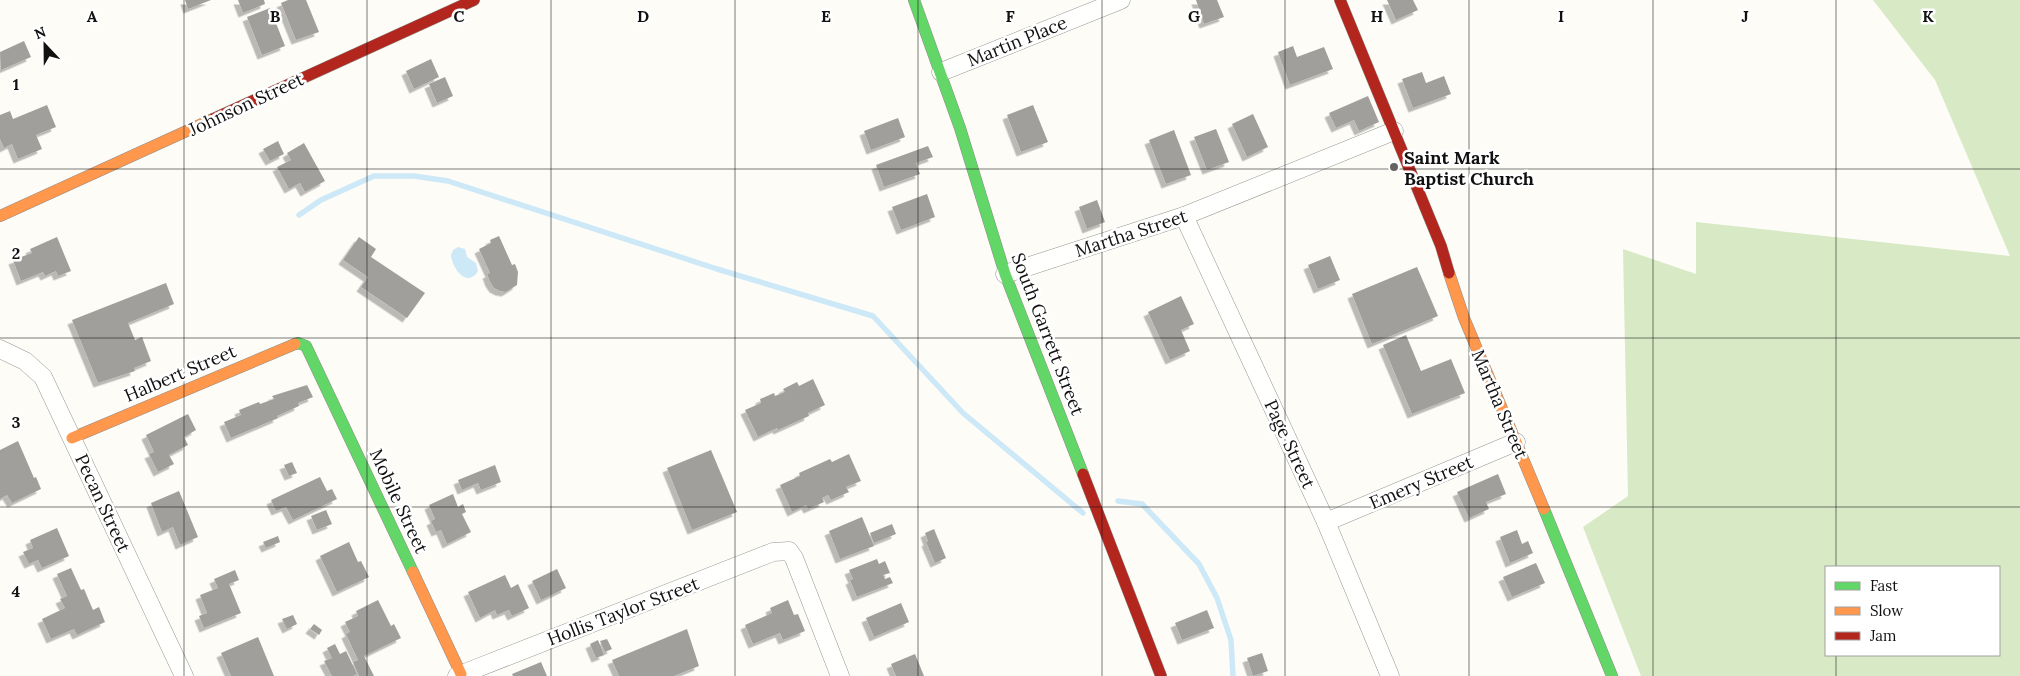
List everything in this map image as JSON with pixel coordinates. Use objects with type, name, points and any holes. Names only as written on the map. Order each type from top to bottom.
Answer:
[{"type":"street","name":"Johnson Street","points":[[0,216],[19,209],[380,41],[474,0]]},
{"type":"street","name":"South Garrett Street","points":[[914,0],[941,72],[1006,274],[1162,676]]},
{"type":"street","name":"Martin Place","points":[[941,72],[1121,0]]},
{"type":"street","name":"Martha Street","points":[[1340,0],[1441,246],[1464,318],[1612,676]]},
{"type":"street","name":"Martha Street","points":[[1006,274],[1184,216],[1394,131]]},
{"type":"street","name":"Johnson Street","points":[[0,222],[19,209]]},
{"type":"street","name":"Page Street","points":[[1184,216],[1326,522],[1390,676]]},
{"type":"street","name":"Halbert Street","points":[[72,438],[298,343],[303,343]]},
{"type":"street","name":"Mobile Street","points":[[303,343],[459,675]]},
{"type":"street","name":"Pecan Street","points":[[0,349],[21,358],[43,378],[184,676]]},
{"type":"street","name":"Emery Street","points":[[1326,522],[1516,442]]},
{"type":"street","name":"Hollis Taylor Street","points":[[459,675],[773,552],[789,551],[794,558],[834,674]]},
{"type":"green space","points":[[1873,0],[2020,0],[2020,676],[1641,676],[1583,527],[1628,496],[1623,249],[1696,274],[1696,222],[2010,256],[1935,80]]},
{"type":"water","points":[[458,247],[465,249],[467,257],[476,263],[478,271],[474,276],[469,278],[461,275],[454,266],[451,255],[453,250]]},
{"type":"building","points":[[185,0],[211,0],[188,9]]},
{"type":"building","points":[[238,0],[264,0],[265,4],[243,13]]},
{"type":"building","points":[[288,0],[306,0],[319,32],[296,40],[281,3]]},
{"type":"building","points":[[1196,0],[1217,0],[1224,17],[1204,24]]},
{"type":"building","points":[[1387,0],[1413,0],[1418,10],[1396,20]]},
{"type":"building","points":[[270,8],[285,46],[262,55],[247,17]]},
{"type":"building","points":[[24,41],[31,57],[1,70],[0,52]]},
{"type":"building","points":[[1293,46],[1297,57],[1324,47],[1333,69],[1290,85],[1278,52]]},
{"type":"building","points":[[431,59],[439,77],[414,89],[406,71]]},
{"type":"building","points":[[1422,72],[1426,83],[1444,76],[1451,94],[1413,108],[1402,79]]},
{"type":"building","points":[[445,77],[453,96],[437,103],[429,84]]},
{"type":"building","points":[[1368,96],[1379,122],[1359,131],[1354,120],[1336,128],[1329,113]]},
{"type":"building","points":[[47,105],[56,127],[36,135],[42,149],[18,159],[12,144],[4,148],[0,139],[0,115],[10,111],[13,119]]},
{"type":"building","points":[[1033,105],[1048,142],[1021,152],[1007,115]]},
{"type":"building","points":[[1253,114],[1268,147],[1247,157],[1232,124]]},
{"type":"building","points":[[898,118],[905,137],[871,150],[864,131]]},
{"type":"building","points":[[1216,129],[1229,162],[1207,170],[1194,137]]},
{"type":"building","points":[[1174,130],[1191,175],[1166,184],[1149,140]]},
{"type":"building","points":[[278,141],[284,154],[270,161],[263,149]]},
{"type":"building","points":[[304,143],[325,181],[305,192],[300,183],[289,189],[277,167],[291,160],[287,153]]},
{"type":"building","points":[[928,146],[933,157],[916,163],[920,174],[884,187],[876,165]]},
{"type":"building","points":[[927,194],[935,217],[901,230],[892,207]]},
{"type":"building","points":[[1097,200],[1105,222],[1087,229],[1079,207]]},
{"type":"building","points":[[499,236],[512,265],[515,264],[518,272],[517,285],[506,292],[494,288],[490,282],[487,274],[490,273],[479,249],[491,243],[490,240]]},
{"type":"building","points":[[57,237],[71,271],[58,276],[56,271],[45,276],[43,272],[21,281],[13,260],[32,253],[30,249]]},
{"type":"building","points":[[359,237],[376,249],[371,257],[425,293],[407,318],[361,287],[368,277],[343,260]]},
{"type":"building","points":[[1330,256],[1340,280],[1318,289],[1308,265]]},
{"type":"building","points":[[1417,267],[1438,316],[1372,344],[1352,294]]},
{"type":"building","points":[[166,283],[174,304],[128,323],[135,340],[142,337],[151,361],[134,368],[135,371],[98,383],[72,320]]},
{"type":"building","points":[[1181,296],[1194,324],[1181,330],[1190,351],[1170,360],[1148,312]]},
{"type":"building","points":[[1406,335],[1421,371],[1451,359],[1465,393],[1412,414],[1383,345]]},
{"type":"building","points":[[813,379],[825,405],[808,413],[809,416],[758,437],[745,410],[761,403],[760,399],[774,393],[775,396],[785,392],[783,389],[797,382],[799,386]]},
{"type":"building","points":[[307,385],[313,397],[298,403],[299,406],[277,416],[278,418],[231,438],[224,422],[241,415],[239,410],[259,402],[260,404],[274,399],[272,396]]},
{"type":"building","points":[[188,414],[196,430],[184,437],[188,445],[169,455],[174,464],[158,472],[149,454],[154,452],[146,435]]},
{"type":"building","points":[[18,441],[34,478],[36,477],[41,489],[12,503],[7,495],[0,499],[0,450]]},
{"type":"building","points":[[711,450],[737,512],[692,530],[667,468]]},
{"type":"building","points":[[849,454],[861,481],[846,487],[849,492],[831,500],[828,495],[822,498],[824,502],[808,509],[806,505],[792,512],[780,485],[800,476],[799,473],[830,459],[832,462]]},
{"type":"building","points":[[292,462],[297,473],[289,476],[284,465]]},
{"type":"building","points":[[495,465],[501,482],[481,490],[478,483],[462,490],[458,480]]},
{"type":"building","points":[[1498,474],[1506,494],[1486,502],[1489,509],[1469,518],[1457,492]]},
{"type":"building","points":[[320,477],[327,491],[332,489],[337,499],[293,520],[286,507],[276,511],[271,500]]},
{"type":"building","points":[[179,491],[198,537],[180,545],[173,527],[162,532],[151,503]]},
{"type":"building","points":[[453,494],[458,507],[463,504],[466,512],[462,514],[471,532],[447,544],[441,530],[436,532],[431,521],[435,519],[429,505]]},
{"type":"building","points":[[326,510],[332,524],[317,530],[311,516]]},
{"type":"building","points":[[862,517],[874,546],[840,559],[829,531]]},
{"type":"building","points":[[892,524],[896,534],[874,543],[870,533]]},
{"type":"building","points":[[57,528],[69,556],[42,568],[38,560],[29,564],[23,552],[33,548],[30,540]]},
{"type":"building","points":[[934,529],[946,558],[935,563],[926,542],[928,541],[925,533]]},
{"type":"building","points":[[1517,530],[1522,544],[1528,541],[1533,553],[1510,563],[1500,537]]},
{"type":"building","points":[[278,536],[280,542],[266,548],[263,542]]},
{"type":"building","points":[[349,542],[358,562],[361,561],[369,577],[337,592],[320,556]]},
{"type":"building","points":[[877,559],[879,564],[885,561],[890,573],[883,575],[885,579],[890,577],[893,583],[857,597],[850,580],[853,579],[849,570]]},
{"type":"building","points":[[1536,563],[1545,583],[1512,597],[1503,577]]},
{"type":"building","points":[[71,568],[81,590],[84,589],[93,610],[99,607],[105,622],[77,635],[74,629],[51,639],[42,619],[65,608],[60,599],[67,596],[57,574]]},
{"type":"building","points":[[557,569],[566,588],[541,600],[532,581]]},
{"type":"building","points":[[235,570],[239,580],[229,584],[241,613],[204,628],[199,616],[207,613],[200,595],[218,588],[214,579]]},
{"type":"building","points":[[505,575],[511,588],[518,584],[529,608],[512,616],[509,610],[497,615],[495,610],[480,618],[468,592]]},
{"type":"building","points":[[378,600],[391,626],[394,624],[401,638],[364,656],[374,676],[359,676],[353,662],[358,660],[346,634],[350,632],[345,622],[358,616],[356,611]]},
{"type":"building","points":[[788,600],[794,615],[798,614],[805,631],[783,640],[780,633],[753,644],[745,625],[772,613],[770,608]]},
{"type":"building","points":[[901,603],[909,622],[874,637],[866,618]]},
{"type":"building","points":[[1207,610],[1214,628],[1182,640],[1175,623]]},
{"type":"building","points":[[293,615],[297,624],[287,629],[282,619]]},
{"type":"building","points":[[314,624],[322,630],[319,635],[310,629]]},
{"type":"building","points":[[687,629],[699,666],[674,676],[619,676],[612,660]]},
{"type":"building","points":[[258,637],[274,676],[231,676],[221,653]]},
{"type":"building","points":[[607,639],[612,649],[605,652],[600,641]]},
{"type":"building","points":[[598,640],[604,655],[596,658],[590,644]]},
{"type":"building","points":[[335,644],[340,654],[346,651],[357,674],[353,676],[332,676],[324,661],[332,658],[327,648]]},
{"type":"building","points":[[1262,653],[1268,671],[1253,676],[1247,658]]},
{"type":"building","points":[[915,654],[924,676],[896,676],[891,664]]},
{"type":"building","points":[[541,662],[547,676],[513,676],[512,674]]},
{"type":"waterway","points":[[299,215],[321,200],[374,176],[414,176],[448,181],[717,269],[873,316],[963,413],[1083,513]]},
{"type":"waterway","points":[[1118,501],[1142,504],[1199,564],[1217,598],[1231,640],[1233,676]]},
{"type":"traffic: fast","points":[[914,0],[960,128],[1005,274],[1083,474]]},
{"type":"traffic: fast","points":[[295,344],[298,343],[306,346],[413,572]]},
{"type":"traffic: fast","points":[[1544,509],[1612,676]]},
{"type":"traffic: slow","points":[[0,216],[213,119]]},
{"type":"traffic: slow","points":[[1449,273],[1464,318],[1544,509]]},
{"type":"traffic: slow","points":[[72,438],[295,344]]},
{"type":"traffic: slow","points":[[413,572],[461,674]]},
{"type":"traffic: jam","points":[[213,119],[474,0]]},
{"type":"traffic: jam","points":[[1340,0],[1441,246],[1449,273]]},
{"type":"traffic: jam","points":[[1083,474],[1161,676]]},
{"type":"place","name":"Saint Mark Baptist Church","points":[[1394,167]]}]
